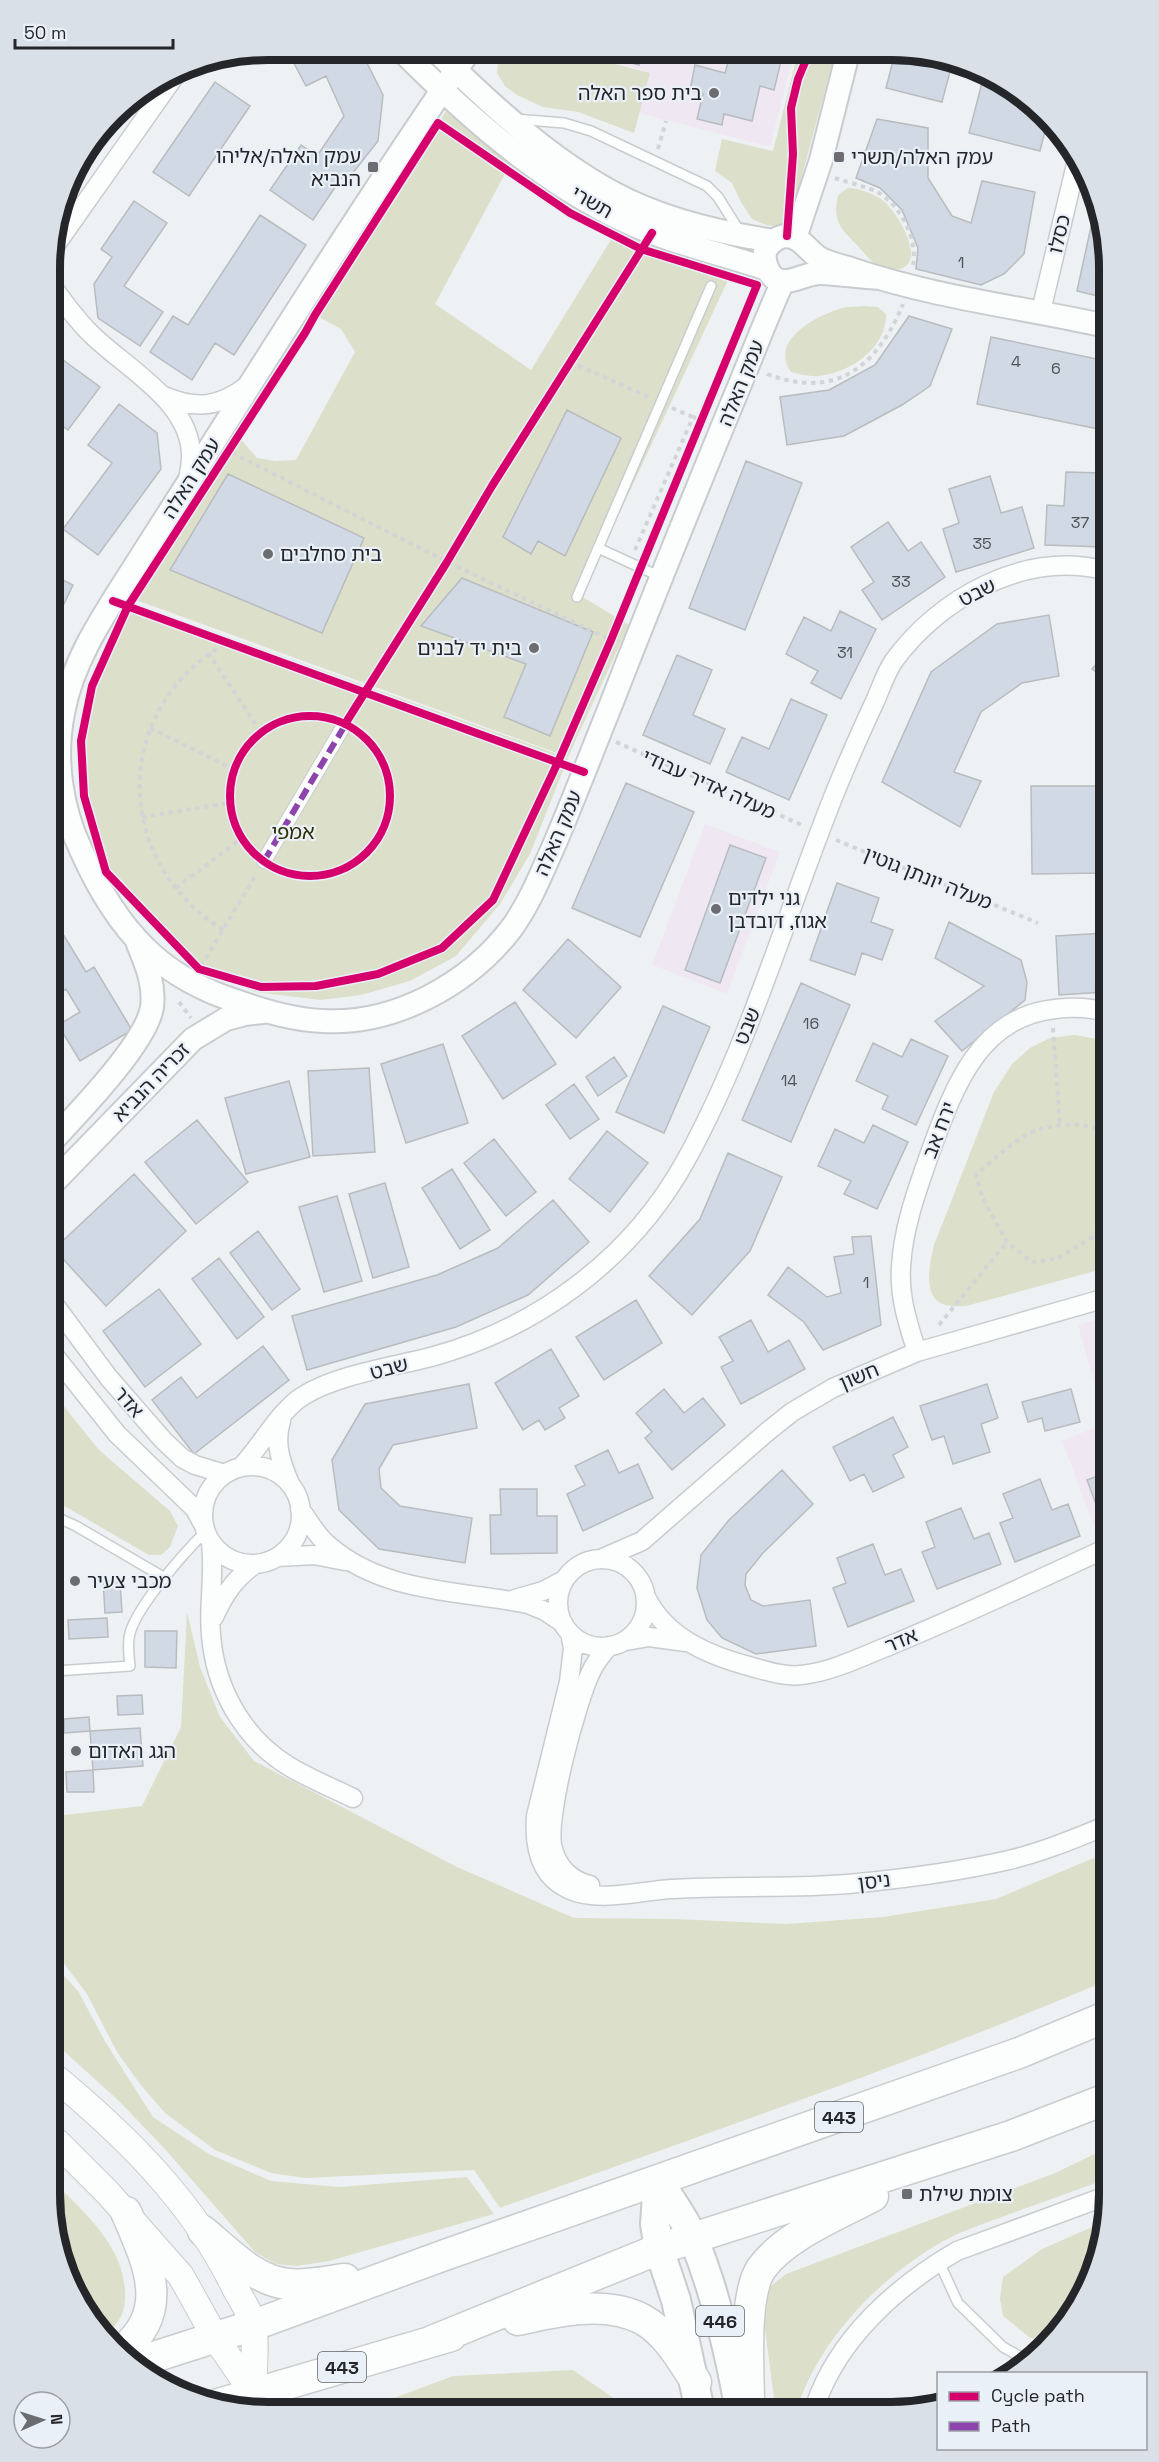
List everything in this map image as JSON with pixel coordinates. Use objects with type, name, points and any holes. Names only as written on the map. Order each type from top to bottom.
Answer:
[{"type":"highway","name":"443","points":[[143,2360],[254,2325],[442,2256],[1019,2053],[1099,2020]]},
{"type":"highway","name":"443","points":[[234,2399],[432,2341],[658,2249],[941,2160],[1099,2102]]},
{"type":"highway","points":[[748,2402],[752,2296],[761,2269],[778,2250],[819,2224],[941,2160]]},
{"type":"highway","points":[[126,2212],[148,2264],[150,2310],[136,2340],[127,2347]]},
{"type":"highway","points":[[203,2231],[246,2267],[269,2279],[289,2284],[352,2279],[442,2256]]},
{"type":"highway","points":[[432,2341],[545,2314],[597,2308],[622,2312],[642,2319],[664,2338],[697,2394]]},
{"type":"main road","points":[[60,2082],[130,2143],[163,2179],[203,2231],[227,2271],[254,2325],[253,2393]]},
{"type":"main road","points":[[60,2145],[126,2212],[180,2276],[215,2337],[253,2393]]},
{"type":"main road","name":"446","points":[[658,2180],[693,2238],[720,2320],[738,2402]]},
{"type":"main road","name":"446","points":[[658,2180],[655,2224],[658,2249],[675,2300],[697,2394]]},
{"type":"street","points":[[410,60],[426,93],[426,116]]},
{"type":"street","name":"תשרי","points":[[411,60],[442,91],[542,173],[623,220],[783,277],[818,273],[880,278]]},
{"type":"street","name":"תשרי","points":[[445,60],[555,155],[613,193],[660,213],[743,237],[792,242],[820,259],[880,278],[966,299],[1041,311],[1099,324]]},
{"type":"street","name":"עמק האלה","points":[[60,738],[68,690],[91,638],[249,384],[463,60]]},
{"type":"street","points":[[792,242],[810,261],[808,268],[783,277],[764,260],[765,253],[792,242],[817,172],[846,60]]},
{"type":"street","points":[[63,234],[167,87]]},
{"type":"street","name":"כסלו","points":[[1041,311],[1074,171]]},
{"type":"street","name":"עמק האלה","points":[[268,1012],[324,1021],[378,1017],[433,995],[463,976],[488,955],[510,929],[525,906],[561,829],[783,277]]},
{"type":"street","points":[[60,296],[89,333],[163,395],[175,409],[189,439],[191,457],[188,483]]},
{"type":"street","points":[[163,395],[177,402],[196,405],[216,404],[231,398],[249,384]]},
{"type":"street","name":"שבט","points":[[233,1470],[255,1452],[286,1411],[305,1394],[333,1382],[468,1346],[498,1333],[543,1309],[580,1285],[639,1230],[665,1195],[686,1160],[720,1089],[751,1018],[819,833],[858,737],[892,664],[930,620],[982,585],[1048,565],[1099,569]]},
{"type":"street","points":[[264,861],[345,724]]},
{"type":"street","name":"עמק האלה","points":[[60,777],[73,829],[90,870],[105,897],[134,934]]},
{"type":"street","points":[[134,934],[150,952],[200,986],[225,998],[268,1012]]},
{"type":"street","name":"זכריה הנביא","points":[[60,1132],[140,1037],[149,1020],[153,987],[134,934]]},
{"type":"street","name":"ירח אב","points":[[917,1352],[903,1305],[901,1269],[904,1239],[919,1184],[949,1100],[981,1046],[1010,1022],[1037,1011],[1052,1009],[1070,1007],[1099,1011]]},
{"type":"street","name":"זכריה הנביא","points":[[60,1176],[193,1039],[226,1019],[245,1014],[268,1012]]},
{"type":"street","name":"חשון","points":[[603,1558],[642,1541],[792,1412],[833,1388],[917,1352],[1099,1300]]},
{"type":"street","name":"אדר","points":[[60,1312],[109,1378],[163,1440],[182,1458],[195,1465],[233,1470]]},
{"type":"street","name":"אדר","points":[[60,1363],[117,1434],[195,1509],[207,1533]]},
{"type":"street","points":[[286,1411],[280,1422],[278,1448],[280,1461],[300,1509],[328,1545],[356,1563],[412,1587],[528,1604],[545,1611],[582,1643],[593,1646],[618,1643],[640,1626],[646,1607],[643,1588],[645,1548],[653,1531]]},
{"type":"street","points":[[290,1485],[283,1478],[263,1467],[233,1470],[210,1490],[203,1512],[213,1559],[211,1624],[214,1660],[222,1686],[248,1732],[287,1765],[352,1798]]},
{"type":"street","points":[[277,1557],[293,1542],[301,1520],[300,1509]]},
{"type":"street","points":[[207,1533],[230,1560],[254,1565]]},
{"type":"street","name":"אדר","points":[[643,1588],[653,1611],[687,1642],[720,1659],[772,1673],[800,1675],[842,1665],[901,1641],[1099,1552]]},
{"type":"street","points":[[211,1624],[231,1585],[254,1565],[277,1557],[314,1555],[356,1563]]},
{"type":"street","points":[[511,1600],[543,1591],[564,1580],[579,1565],[603,1558],[622,1563],[630,1568],[643,1588]]},
{"type":"street","points":[[564,1580],[558,1600],[566,1628]]},
{"type":"street","name":"ניסן","points":[[566,1628],[573,1648],[569,1682],[536,1816],[534,1835],[538,1854],[546,1871],[569,1890],[601,1895],[671,1889],[847,1884],[1010,1860],[1099,1829]]},
{"type":"street","name":"אדר","points":[[618,1643],[649,1637],[687,1642]]},
{"type":"street","name":"ניסן","points":[[618,1643],[591,1670],[581,1698],[553,1808],[550,1833],[553,1850],[561,1867],[571,1878],[585,1884],[633,1892]]},
{"type":"street","points":[[817,2402],[823,2382],[869,2318],[939,2262],[957,2251],[1099,2198]]},
{"type":"lane","points":[[510,118],[564,123],[591,131],[707,186],[718,198],[743,237]]},
{"type":"lane","points":[[577,597],[711,286]]},
{"type":"lane","points":[[598,548],[661,577]]},
{"type":"lane","points":[[60,1519],[165,1578]]},
{"type":"lane","points":[[60,1671],[130,1666],[128,1650],[130,1632],[142,1610],[183,1555],[207,1533]]},
{"type":"lane","points":[[939,2262],[958,2303],[1003,2347],[1020,2357]]},
{"type":"path","points":[[655,161],[666,121]]},
{"type":"path","points":[[748,366],[791,382],[812,384],[857,370],[873,356],[886,338],[897,318],[909,285],[914,261],[914,246],[907,228],[889,200],[877,192],[817,172]]},
{"type":"path","points":[[570,362],[722,428]]},
{"type":"path","points":[[630,562],[693,417]]},
{"type":"path","points":[[213,443],[456,566],[632,651]]},
{"type":"path","points":[[223,930],[201,916],[166,876],[150,844],[138,792],[140,765],[150,728],[170,692],[187,671],[208,653],[228,642]]},
{"type":"path","points":[[208,653],[261,732]]},
{"type":"path","points":[[150,728],[235,770]]},
{"type":"path","points":[[142,817],[229,803]]},
{"type":"path","points":[[176,888],[242,838]]},
{"type":"path","points":[[199,969],[264,861]]},
{"type":"path","points":[[1052,1009],[1060,1126]]},
{"type":"path","points":[[1099,1129],[1060,1126],[1028,1134],[976,1175],[982,1197],[1007,1242],[1032,1262],[1057,1259],[1094,1236],[1099,1227]]},
{"type":"path","points":[[917,1352],[1007,1242]]},
{"type":"shaded area","name":"בית ספר האלה","points":[[609,60],[792,60],[770,147],[639,113],[650,73]]},
{"type":"shaded area","name":"גני ילדים אגוז, דובדבן","points":[[705,824],[780,852],[727,994],[652,965]]},
{"type":"shaded area","points":[[1099,1318],[1099,1401],[1078,1325]]},
{"type":"shaded area","points":[[1099,1426],[1099,1521],[1093,1524],[1062,1441]]},
{"type":"green space","points":[[600,60],[650,73],[634,133],[578,112],[543,107],[517,95],[505,86],[497,73],[498,61]]},
{"type":"green space","points":[[796,60],[833,60],[797,194],[782,227],[766,225],[752,219],[732,183],[715,171],[722,139],[773,151]]},
{"type":"green space","points":[[453,100],[513,159],[435,304],[531,370],[623,220],[735,265],[581,596],[629,625],[568,757],[136,600],[237,435],[257,458],[275,461],[296,460],[355,352],[341,329],[315,315]]},
{"type":"green space","points":[[848,188],[873,195],[891,209],[908,238],[911,257],[908,264],[900,269],[888,271],[878,267],[844,232],[838,222],[836,210],[838,195]]},
{"type":"green space","points":[[865,306],[878,307],[886,314],[885,326],[880,338],[864,357],[843,370],[831,374],[813,376],[791,372],[786,361],[786,351],[796,333],[815,319],[836,310]]},
{"type":"green space","name":"אמפי","points":[[131,602],[568,758],[530,854],[500,904],[456,956],[410,981],[361,995],[321,1000],[255,992],[210,975],[175,951],[139,912],[106,866],[84,805],[81,738],[98,665]]},
{"type":"green space","points":[[1074,1035],[1099,1039],[1099,1270],[966,1306],[948,1306],[938,1301],[930,1288],[929,1270],[934,1245],[994,1092],[1012,1064],[1030,1048],[1050,1038]]},
{"type":"green space","points":[[60,1401],[99,1450],[170,1511],[178,1526],[170,1547],[161,1555],[149,1555],[60,1503]]},
{"type":"green space","points":[[187,1612],[200,1667],[220,1717],[254,1761],[457,1867],[574,1918],[675,1919],[786,1924],[883,1917],[996,1899],[1099,1856],[1099,1984],[882,2070],[500,2208],[474,2170],[305,2178],[271,2173],[215,2150],[165,2113],[117,2052],[87,1994],[60,1958],[60,1816],[142,1806],[181,1727]]},
{"type":"green space","points":[[60,1971],[78,1991],[106,2043],[153,2117],[209,2154],[271,2181],[339,2187],[467,2177],[494,2214],[329,2261],[297,2266],[276,2264],[255,2252],[164,2148],[119,2101],[60,2048]]},
{"type":"green space","points":[[1099,2152],[1099,2182],[962,2232],[935,2246],[892,2277],[872,2295],[835,2336],[820,2358],[800,2402],[774,2402],[762,2306],[767,2289],[786,2274],[1055,2173]]},
{"type":"green space","points":[[60,2188],[104,2236],[120,2266],[125,2301],[123,2312],[110,2329],[103,2321],[76,2274],[67,2248],[62,2221]]},
{"type":"green space","points":[[1096,2225],[1088,2261],[1078,2286],[1056,2321],[1038,2340],[1029,2337],[1003,2316],[1000,2299],[1003,2277],[1042,2249]]},
{"type":"green space","points":[[573,2370],[619,2402],[383,2402],[453,2376]]},
{"type":"building","points":[[292,60],[366,60],[383,95],[378,141],[349,178],[344,174],[313,220],[270,190],[301,145],[317,156],[344,116],[326,76],[306,86]]},
{"type":"building","points":[[621,60],[640,60],[639,65]]},
{"type":"building","points":[[729,60],[781,60],[774,90],[760,86],[752,121],[724,114],[722,125],[697,119],[703,94],[690,90],[695,65],[725,73]]},
{"type":"building","points":[[893,60],[932,64],[951,69],[942,102],[886,88]]},
{"type":"building","points":[[982,81],[1007,95],[1045,129],[1040,151],[969,133]]},
{"type":"building","points":[[215,82],[250,106],[189,196],[153,172]]},
{"type":"building","points":[[877,119],[928,128],[928,178],[952,216],[971,223],[982,181],[1035,192],[1024,254],[1004,274],[981,285],[916,269],[918,248],[902,210],[880,188],[856,178]]},
{"type":"building","points":[[134,201],[167,223],[124,286],[163,312],[140,346],[98,318],[94,284],[112,257],[101,249]]},
{"type":"building","points":[[260,215],[306,245],[234,355],[215,343],[192,380],[150,352],[173,316],[188,325]]},
{"type":"building","points":[[1092,222],[1097,241],[1099,296],[1077,291]]},
{"type":"building","points":[[909,316],[952,329],[930,386],[902,405],[844,436],[787,445],[780,397],[829,390],[875,365]]},
{"type":"building","points":[[991,337],[1099,359],[1099,429],[977,404]]},
{"type":"building","points":[[60,358],[100,387],[68,430],[60,424]]},
{"type":"building","points":[[119,404],[157,433],[161,469],[98,555],[63,529],[112,463],[88,445]]},
{"type":"building","points":[[567,410],[621,438],[565,556],[538,541],[531,554],[503,537]]},
{"type":"building","points":[[746,461],[802,483],[745,630],[689,608]]},
{"type":"building","points":[[1066,472],[1099,473],[1099,547],[1045,545],[1047,505],[1064,506]]},
{"type":"building","name":"בית סחלבים","points":[[228,474],[364,538],[322,633],[170,570]]},
{"type":"building","points":[[990,476],[1001,513],[1022,507],[1034,548],[956,572],[943,529],[959,523],[949,489]]},
{"type":"building","points":[[888,522],[908,551],[921,542],[945,577],[882,620],[862,590],[874,582],[851,547]]},
{"type":"building","points":[[60,578],[73,585],[60,612]]},
{"type":"building","name":"בית יד לבנים","points":[[462,578],[593,632],[550,736],[504,717],[526,664],[421,626]]},
{"type":"building","points":[[840,611],[876,629],[841,699],[811,683],[818,671],[786,654],[804,617],[831,631]]},
{"type":"building","points":[[1049,615],[1059,676],[1022,683],[981,712],[954,772],[981,781],[960,827],[882,782],[931,672],[997,624]]},
{"type":"building","points":[[677,655],[712,670],[693,715],[725,729],[710,764],[643,735]]},
{"type":"building","points":[[1099,661],[1099,674],[1092,669]]},
{"type":"building","points":[[791,699],[827,715],[789,800],[726,772],[742,737],[769,749]]},
{"type":"building","points":[[626,783],[694,812],[640,937],[572,908]]},
{"type":"building","points":[[1031,786],[1099,786],[1099,873],[1032,874]]},
{"type":"building","points":[[730,845],[766,858],[720,983],[685,970]]},
{"type":"building","points":[[837,883],[879,898],[871,922],[893,930],[882,960],[862,953],[855,975],[810,960]]},
{"type":"building","points":[[949,922],[1021,960],[1027,982],[1025,1000],[962,1051],[935,1021],[984,986],[935,958]]},
{"type":"building","points":[[60,929],[86,972],[94,967],[132,1030],[80,1061],[60,1028],[60,1024],[80,1012],[66,989],[60,993]]},
{"type":"building","points":[[1099,933],[1099,992],[1059,995],[1056,936]]},
{"type":"building","points":[[568,939],[621,987],[576,1038],[523,990]]},
{"type":"building","points":[[801,983],[850,1005],[791,1142],[742,1120]]},
{"type":"building","points":[[515,1002],[556,1064],[503,1099],[462,1036]]},
{"type":"building","points":[[663,1006],[710,1027],[664,1133],[616,1112]]},
{"type":"building","points":[[911,1039],[948,1056],[916,1125],[882,1109],[888,1096],[856,1081],[873,1043],[902,1057]]},
{"type":"building","points":[[443,1044],[468,1123],[406,1143],[381,1064]]},
{"type":"building","points":[[614,1057],[627,1076],[598,1096],[586,1077]]},
{"type":"building","points":[[369,1068],[375,1152],[313,1156],[308,1071]]},
{"type":"building","points":[[289,1081],[310,1157],[246,1174],[225,1098]]},
{"type":"building","points":[[574,1084],[599,1119],[570,1139],[546,1105]]},
{"type":"building","points":[[197,1120],[248,1182],[196,1224],[145,1162]]},
{"type":"building","points":[[873,1125],[908,1142],[877,1209],[844,1194],[851,1181],[818,1166],[835,1129],[864,1143]]},
{"type":"building","points":[[607,1131],[648,1163],[610,1212],[569,1179]]},
{"type":"building","points":[[494,1139],[536,1192],[506,1216],[464,1163]]},
{"type":"building","points":[[728,1153],[782,1177],[750,1251],[692,1315],[649,1276],[700,1219]]},
{"type":"building","points":[[452,1169],[490,1230],[460,1249],[422,1188]]},
{"type":"building","points":[[134,1174],[186,1231],[106,1306],[60,1256],[60,1243]]},
{"type":"building","points":[[385,1183],[409,1267],[373,1278],[349,1194]]},
{"type":"building","points":[[337,1196],[362,1281],[324,1292],[299,1207]]},
{"type":"building","points":[[553,1200],[589,1242],[528,1295],[456,1327],[307,1370],[292,1316],[437,1275],[498,1248]]},
{"type":"building","points":[[258,1231],[300,1289],[272,1310],[230,1253]]},
{"type":"building","points":[[871,1236],[881,1325],[823,1350],[804,1322],[768,1295],[788,1267],[827,1297],[841,1293],[834,1257],[854,1254],[852,1237]]},
{"type":"building","points":[[219,1258],[264,1317],[237,1339],[192,1279]]},
{"type":"building","points":[[159,1289],[201,1344],[145,1387],[103,1331]]},
{"type":"building","points":[[636,1300],[662,1343],[604,1380],[576,1337]]},
{"type":"building","points":[[751,1320],[768,1352],[789,1340],[805,1369],[741,1404],[721,1367],[733,1361],[719,1337]]},
{"type":"building","points":[[263,1346],[289,1380],[194,1454],[152,1400],[181,1377],[197,1398]]},
{"type":"building","points":[[551,1349],[579,1396],[559,1408],[565,1418],[545,1430],[539,1420],[523,1430],[495,1383]]},
{"type":"building","points":[[469,1384],[477,1428],[393,1445],[379,1469],[381,1488],[400,1506],[472,1518],[465,1563],[379,1549],[339,1510],[332,1460],[365,1404]]},
{"type":"building","points":[[987,1384],[998,1418],[981,1424],[990,1452],[953,1464],[944,1436],[932,1440],[920,1406]]},
{"type":"building","points":[[664,1389],[684,1413],[703,1398],[725,1425],[672,1470],[645,1438],[652,1432],[636,1413]]},
{"type":"building","points":[[1071,1389],[1080,1422],[1045,1431],[1042,1418],[1028,1422],[1022,1402]]},
{"type":"building","points":[[893,1417],[908,1447],[893,1455],[904,1477],[873,1492],[864,1474],[850,1481],[833,1447]]},
{"type":"building","points":[[608,1450],[619,1473],[638,1464],[653,1498],[583,1531],[567,1494],[585,1485],[575,1466]]},
{"type":"building","points":[[782,1470],[813,1504],[763,1553],[746,1574],[745,1585],[751,1600],[763,1606],[810,1600],[816,1646],[756,1654],[722,1638],[707,1620],[697,1588],[701,1555],[728,1521]]},
{"type":"building","points":[[1099,1476],[1099,1506],[1097,1507],[1087,1480]]},
{"type":"building","points":[[1040,1479],[1052,1510],[1068,1504],[1080,1536],[1015,1562],[1000,1523],[1013,1518],[1003,1494]]},
{"type":"building","points":[[500,1489],[537,1489],[537,1516],[557,1516],[557,1553],[491,1554],[490,1515],[501,1515]]},
{"type":"building","points":[[961,1508],[974,1539],[989,1533],[1001,1564],[937,1589],[922,1552],[935,1547],[926,1522]]},
{"type":"building","points":[[873,1544],[885,1575],[901,1569],[914,1601],[848,1627],[833,1588],[846,1583],[837,1558]]},
{"type":"building","points":[[120,1580],[122,1612],[105,1613],[103,1581]]},
{"type":"building","points":[[107,1618],[108,1637],[69,1639],[68,1620]]},
{"type":"building","points":[[145,1631],[177,1631],[176,1668],[145,1667]]},
{"type":"building","points":[[142,1695],[143,1714],[118,1715],[117,1696]]},
{"type":"building","points":[[89,1717],[90,1731],[64,1733],[64,1719]]},
{"type":"building","points":[[140,1728],[143,1766],[93,1770],[90,1731]]},
{"type":"building","points":[[93,1770],[94,1792],[67,1792],[66,1772]]},
{"type":"marked path","points":[[264,861],[347,722]]},
{"type":"cycle path","points":[[787,236],[793,154],[791,108],[798,79],[806,60]]},
{"type":"cycle path","points":[[438,123],[570,213],[641,249],[757,285],[611,640],[558,762],[493,900],[442,948],[378,974],[316,986],[261,987],[199,969],[106,872],[84,796],[81,741],[92,686],[128,606],[438,123]]},
{"type":"cycle path","points":[[345,724],[652,233]]},
{"type":"cycle path","points":[[113,601],[584,772]]},
{"type":"cycle path","points":[[310,716],[340,722],[366,740],[384,766],[390,796],[384,826],[366,852],[340,870],[310,876],[280,870],[254,852],[236,826],[230,796],[236,766],[254,740],[280,722],[310,716]]},
{"type":"place","name":"בית ספר האלה","points":[[714,93]]},
{"type":"place","name":"עמק האלה/תשרי","points":[[839,157]]},
{"type":"place","name":"עמק האלה/אליהו הנביא","points":[[373,167]]},
{"type":"place","name":"בית סחלבים","points":[[268,554]]},
{"type":"place","name":"בית יד לבנים","points":[[534,648]]},
{"type":"place","name":"גני ילדים אגוז, דובדבן","points":[[716,909]]},
{"type":"place","name":"מכבי צעיר","points":[[75,1581]]},
{"type":"place","name":"הגג האדום","points":[[76,1751]]},
{"type":"place","name":"צומת שילת","points":[[907,2194]]}]
